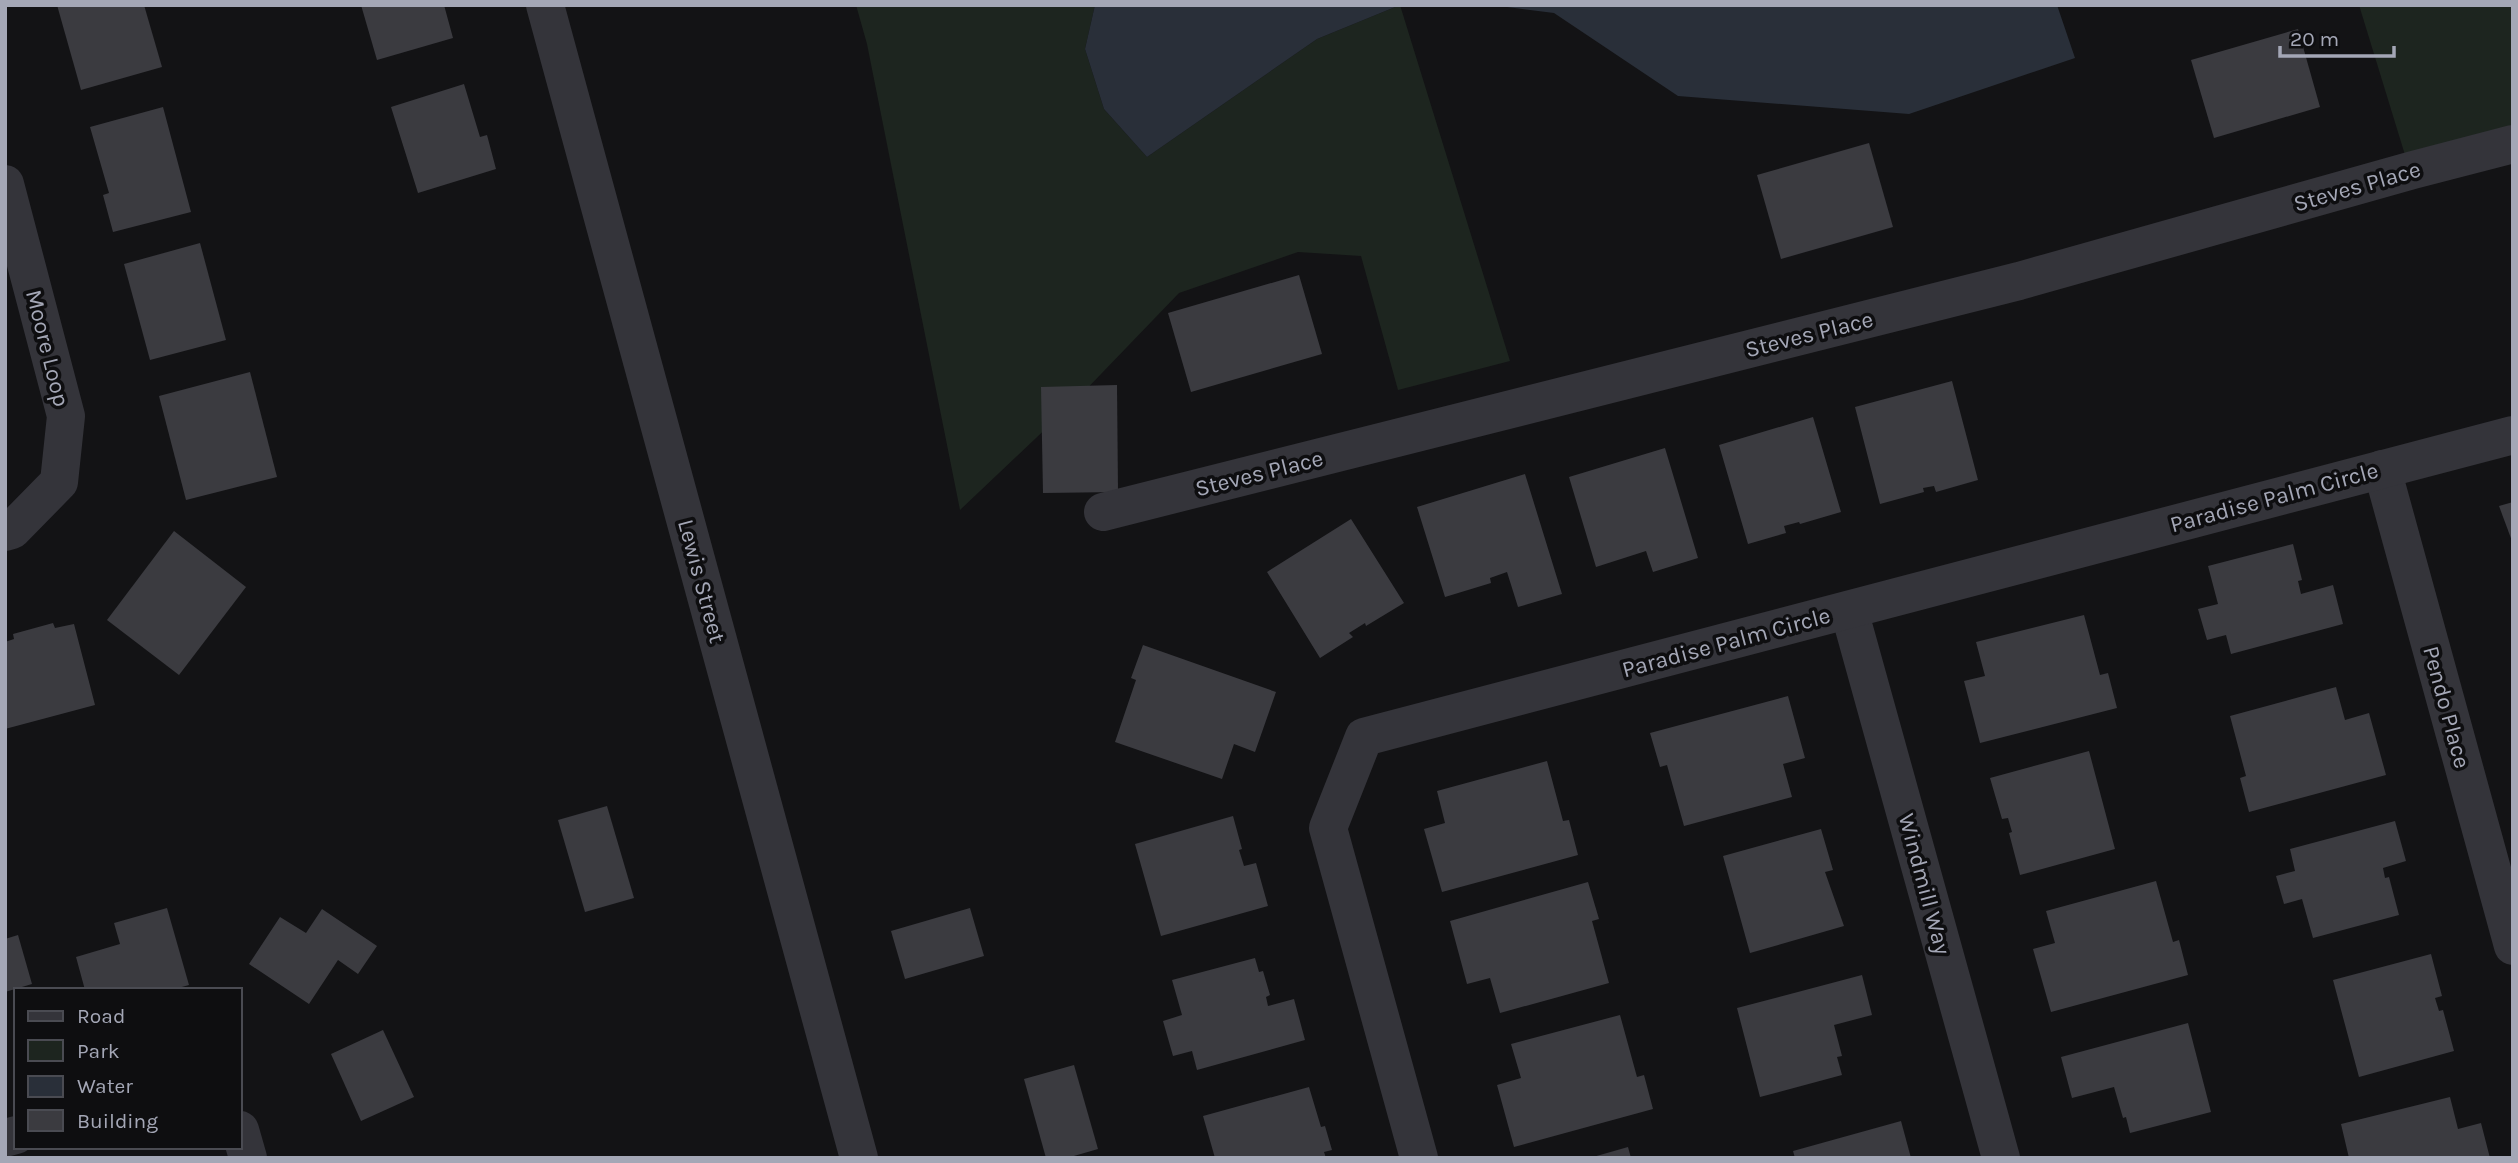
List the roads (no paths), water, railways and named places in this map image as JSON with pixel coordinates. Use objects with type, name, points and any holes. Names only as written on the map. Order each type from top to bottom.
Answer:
[{"type":"street","name":"Lewis Street","points":[[544,5],[859,1158]]},
{"type":"street","name":"Steves Place","points":[[1103,512],[2019,281],[2513,144]]},
{"type":"street","name":"Moore Loop","points":[[5,184],[66,416],[59,482],[12,530],[5,532]]},
{"type":"street","name":"Paradise Palm Circle","points":[[1419,1158],[1328,828],[1364,737],[2513,435]]},
{"type":"street","name":"Pendo Place","points":[[2382,469],[2513,946]]},
{"type":"street","name":"Windmill Way","points":[[1849,610],[2001,1158]]},
{"type":"street","points":[[242,1136],[248,1158]]},
{"type":"water","points":[[1095,5],[1400,5],[1317,39],[1147,157],[1104,109],[1085,49]]},
{"type":"water","points":[[1492,5],[2057,5],[2075,58],[1909,114],[1678,96],[1554,13]]}]
